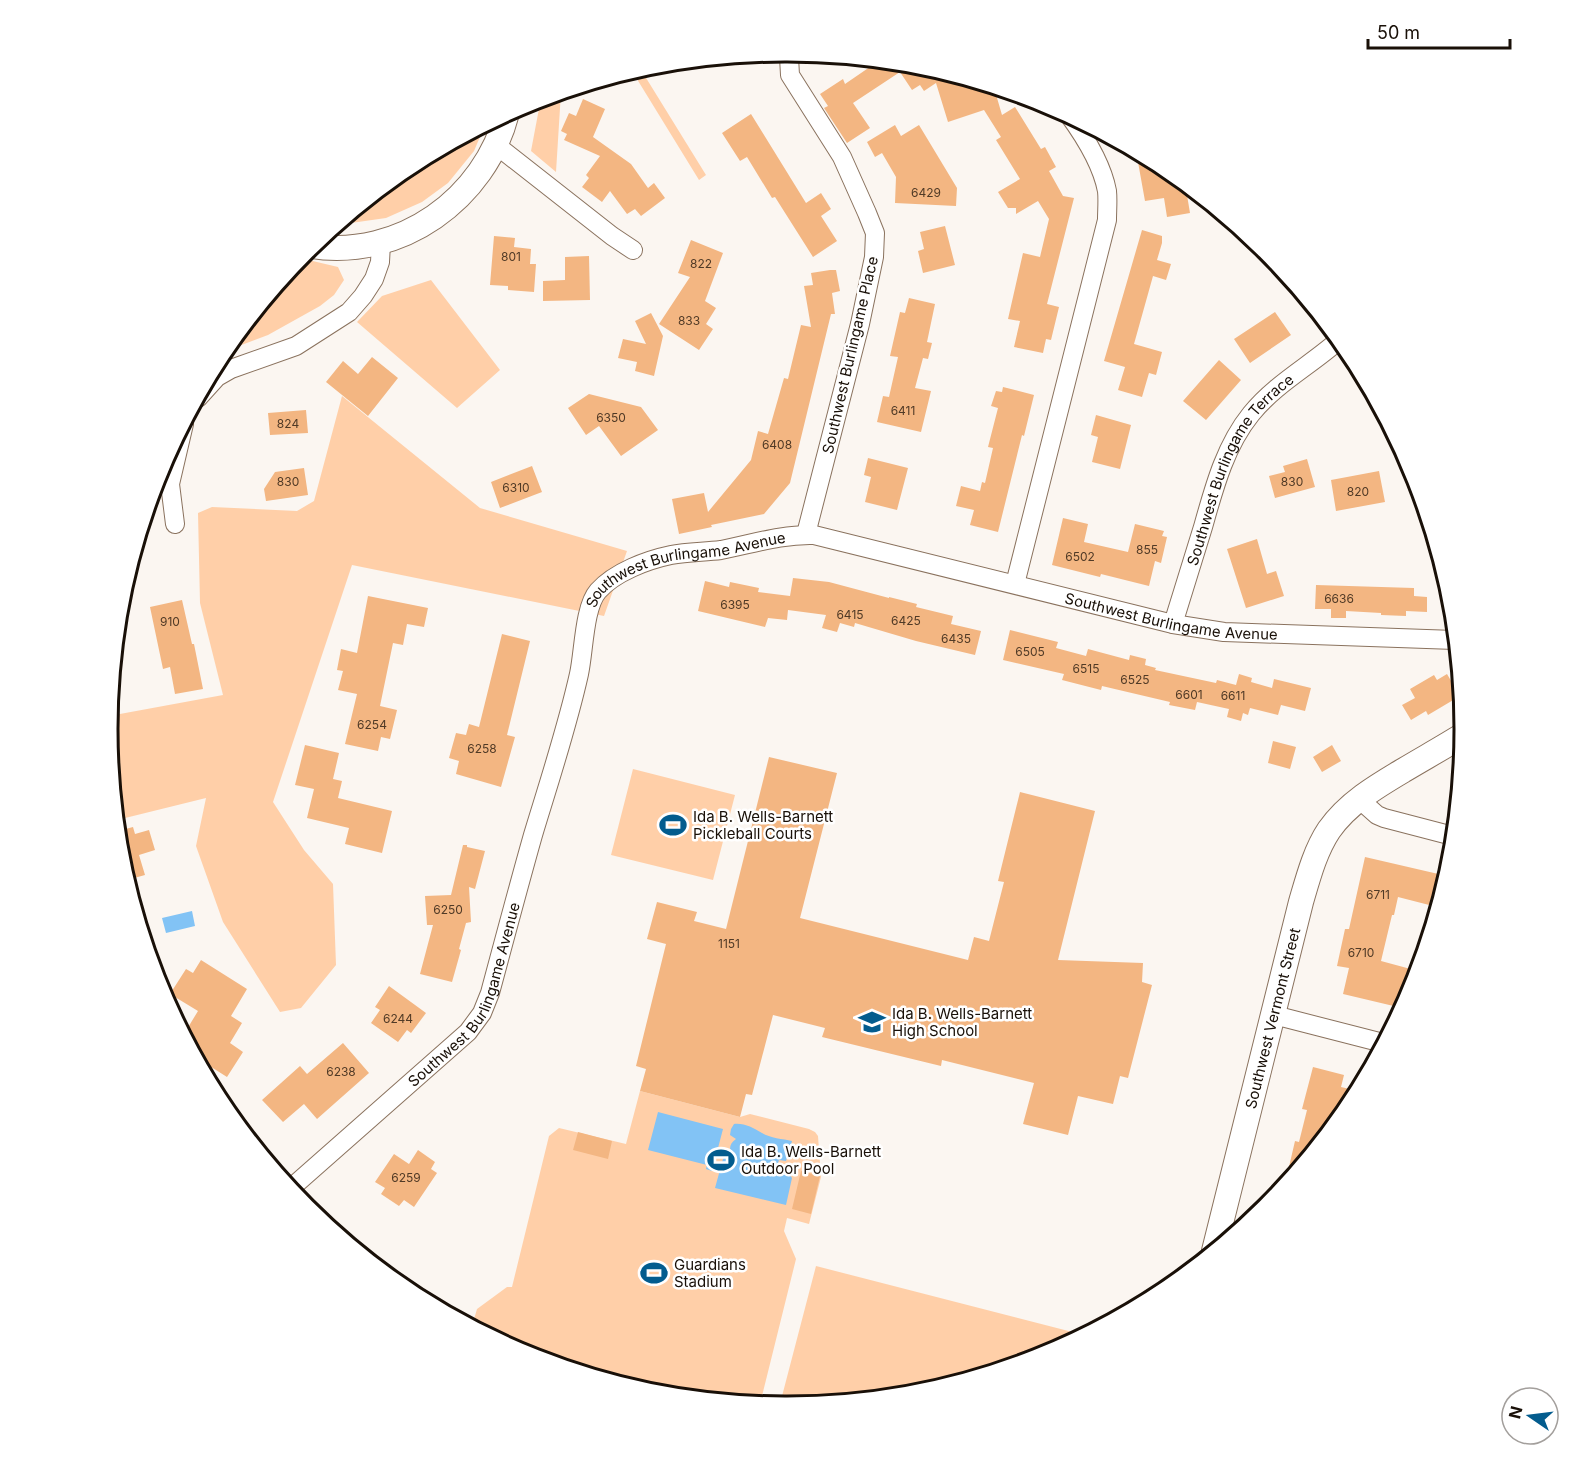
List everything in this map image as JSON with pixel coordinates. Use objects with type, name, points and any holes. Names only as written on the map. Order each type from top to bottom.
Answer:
[{"type":"street","name":"Southwest Burlingame Place","points":[[789,62],[790,75],[842,157],[874,233],[874,256],[860,324],[806,534]]},
{"type":"street","points":[[324,248],[348,248],[381,243],[415,229],[448,207],[476,178],[496,145],[503,125]]},
{"type":"street","points":[[1015,584],[1107,220],[1107,191],[1097,161],[1079,129]]},
{"type":"street","points":[[496,145],[612,236],[633,249]]},
{"type":"street","points":[[220,376],[231,369],[296,346],[349,312],[374,279],[380,262],[381,243]]},
{"type":"street","name":"Southwest Burlingame Terrace","points":[[1173,624],[1213,492],[1232,442],[1263,401],[1332,345]]},
{"type":"street","points":[[175,524],[170,484],[176,459]]},
{"type":"street","name":"Southwest Burlingame Avenue","points":[[297,1183],[468,1032],[482,1014],[490,993],[566,726],[581,663],[588,617],[597,592],[626,570],[670,555],[719,550],[806,534],[833,538],[1173,624],[1224,632],[1448,640]]},
{"type":"street","name":"Southwest Vermont Street","points":[[1223,1233],[1301,903],[1315,859],[1328,831],[1359,799],[1453,741]]},
{"type":"street","points":[[1359,799],[1377,815],[1384,818],[1445,834]]},
{"type":"street","points":[[1274,1015],[1376,1041]]},
{"type":"shaded area","points":[[645,77],[706,175],[699,180],[637,79]]},
{"type":"shaded area","points":[[560,101],[556,172],[531,151],[539,109]]},
{"type":"shaded area","points":[[480,136],[474,151],[448,183],[422,202],[386,218],[351,223],[415,174]]},
{"type":"shaded area","points":[[311,261],[338,267],[344,280],[334,295],[320,306],[268,335],[240,346],[284,289]]},
{"type":"shaded area","points":[[431,280],[500,370],[457,408],[357,322],[382,296]]},
{"type":"shaded area","points":[[342,396],[480,508],[627,551],[604,616],[352,565],[273,802],[304,850],[333,884],[336,965],[301,1008],[280,1012],[223,922],[196,846],[206,798],[124,818],[120,773],[119,714],[223,695],[200,603],[198,513],[212,507],[297,511],[314,501]]},
{"type":"shaded area","name":"Ida B. Wells-Barnett Pickleball Courts","points":[[633,769],[735,795],[713,880],[611,855]]},
{"type":"shaded area","name":"Guardians Stadium","points":[[640,1091],[740,1117],[750,1114],[809,1129],[818,1136],[821,1177],[809,1224],[787,1218],[784,1231],[796,1259],[762,1395],[699,1391],[613,1374],[531,1346],[474,1319],[477,1309],[507,1287],[512,1287],[549,1136],[559,1128],[626,1144]]},
{"type":"shaded area","points":[[816,1266],[1072,1332],[1001,1361],[916,1384],[830,1395],[782,1396]]},
{"type":"water","points":[[192,911],[195,926],[166,933],[162,918]]},
{"type":"water","points":[[658,1112],[723,1129],[712,1171],[706,1169],[707,1165],[648,1150]]},
{"type":"water","points":[[734,1124],[745,1125],[769,1136],[792,1141],[786,1161],[779,1160],[776,1169],[788,1172],[792,1178],[786,1205],[715,1188],[723,1159],[726,1155],[731,1154],[730,1146],[736,1139],[730,1135]]},
{"type":"building","points":[[870,67],[916,74],[996,96],[1002,115],[1015,107],[1041,149],[1045,147],[1056,167],[1049,171],[1063,196],[1074,198],[1047,304],[1059,307],[1051,340],[1046,339],[1043,353],[1014,347],[1020,321],[1008,319],[1023,253],[1040,257],[1049,219],[1038,201],[1016,214],[1016,208],[1008,208],[998,192],[1020,179],[996,140],[1001,137],[984,110],[948,122],[936,83],[924,91],[920,85],[912,90],[900,72],[853,103],[870,128],[847,143],[824,108],[828,106],[820,94],[843,79],[845,84]]},
{"type":"building","points":[[583,99],[605,109],[593,137],[631,164],[648,188],[654,183],[665,198],[641,216],[635,209],[627,214],[610,191],[602,202],[582,187],[589,178],[586,175],[600,156],[564,140],[567,134],[561,131],[569,113],[576,116]]},
{"type":"building","points":[[751,114],[806,203],[821,193],[831,209],[821,216],[837,241],[813,257],[747,157],[740,161],[722,133]]},
{"type":"building","points":[[895,125],[901,136],[919,125],[957,188],[956,206],[895,203],[896,177],[882,153],[875,157],[867,142]]},
{"type":"building","points":[[1138,162],[1187,195],[1190,213],[1167,217],[1164,198],[1145,201]]},
{"type":"building","points":[[945,226],[955,265],[923,273],[918,251],[924,249],[920,232]]},
{"type":"building","points":[[1142,230],[1162,236],[1157,260],[1171,264],[1166,280],[1153,276],[1134,344],[1162,352],[1156,375],[1149,373],[1142,397],[1118,390],[1125,367],[1104,361]]},
{"type":"building","points":[[494,236],[515,238],[514,247],[531,249],[530,264],[536,264],[534,292],[508,290],[508,286],[490,285]]},
{"type":"building","points":[[691,240],[723,253],[705,301],[716,308],[706,324],[713,329],[699,350],[659,324],[690,277],[678,273]]},
{"type":"building","points":[[589,256],[590,300],[543,301],[543,281],[565,280],[565,257]]},
{"type":"building","points":[[836,270],[840,291],[832,293],[835,314],[831,314],[790,483],[764,514],[679,534],[672,499],[704,493],[708,512],[751,460],[758,431],[768,434],[784,378],[788,379],[801,325],[811,327],[804,286],[813,285],[811,273]]},
{"type":"building","points":[[909,298],[935,304],[927,342],[932,343],[928,359],[923,358],[915,388],[931,391],[921,432],[877,422],[883,396],[889,397],[898,357],[890,356],[900,312],[905,313]]},
{"type":"building","points":[[1275,312],[1291,335],[1250,363],[1234,339]]},
{"type":"building","points":[[651,313],[663,336],[654,376],[635,371],[637,362],[618,358],[623,339],[646,344],[635,321]]},
{"type":"building","points":[[372,357],[398,378],[368,416],[326,382],[343,361],[358,374]]},
{"type":"building","points":[[1219,360],[1241,380],[1206,420],[1183,401]]},
{"type":"building","points":[[1003,387],[1034,395],[998,532],[970,525],[974,510],[956,506],[961,486],[980,491],[982,482],[985,483],[993,448],[988,447],[998,408],[991,406],[996,391],[1002,392]]},
{"type":"building","points":[[589,394],[641,407],[658,430],[621,456],[599,426],[586,435],[568,408]]},
{"type":"building","points":[[306,410],[308,433],[270,435],[268,413]]},
{"type":"building","points":[[1096,415],[1131,425],[1120,469],[1092,462],[1098,437],[1091,435]]},
{"type":"building","points":[[868,458],[908,468],[897,510],[865,502],[871,477],[864,475]]},
{"type":"building","points":[[1307,459],[1315,487],[1275,498],[1269,476],[1285,472],[1283,466]]},
{"type":"building","points":[[532,466],[542,492],[500,508],[491,482]]},
{"type":"building","points":[[304,468],[308,495],[266,501],[264,489],[275,472]]},
{"type":"building","points":[[1379,471],[1385,502],[1336,511],[1331,480]]},
{"type":"building","points":[[1063,518],[1088,524],[1084,542],[1128,552],[1135,524],[1164,531],[1162,536],[1167,537],[1161,563],[1155,561],[1149,586],[1052,565]]},
{"type":"building","points":[[1257,539],[1267,574],[1276,571],[1284,596],[1246,608],[1227,549]]},
{"type":"building","points":[[793,578],[829,582],[917,604],[916,607],[953,616],[951,624],[981,631],[975,655],[855,623],[854,627],[840,623],[837,632],[822,628],[826,615],[788,610],[787,620],[768,618],[765,627],[698,611],[705,581],[729,587],[730,582],[759,588],[758,592],[790,596]]},
{"type":"building","points":[[1316,585],[1414,588],[1414,596],[1427,597],[1427,612],[1406,611],[1406,616],[1346,611],[1346,618],[1331,618],[1331,609],[1315,609]]},
{"type":"building","points":[[368,596],[428,608],[424,627],[407,624],[403,645],[393,643],[380,706],[397,710],[390,739],[381,737],[378,751],[345,744],[357,694],[338,690],[343,671],[337,670],[341,649],[357,653]]},
{"type":"building","points":[[182,600],[203,689],[175,694],[170,667],[163,669],[150,607]]},
{"type":"building","points":[[1010,630],[1058,642],[1056,648],[1086,656],[1088,649],[1129,660],[1130,655],[1146,659],[1145,665],[1156,668],[1155,670],[1216,683],[1217,680],[1236,685],[1239,674],[1252,678],[1251,682],[1272,688],[1274,679],[1311,688],[1305,711],[1281,705],[1278,715],[1250,708],[1248,715],[1243,713],[1241,721],[1227,717],[1229,709],[1197,702],[1195,710],[1169,705],[1170,702],[1102,686],[1101,690],[1062,680],[1064,674],[1003,660]]},
{"type":"building","points":[[502,634],[530,641],[507,735],[515,737],[501,787],[456,774],[459,761],[449,758],[456,733],[466,735],[469,724],[479,727]]},
{"type":"building","points":[[1447,674],[1452,682],[1453,700],[1428,715],[1426,711],[1411,720],[1402,705],[1415,698],[1410,689],[1434,675],[1437,680]]},
{"type":"building","points":[[1273,741],[1296,747],[1290,769],[1268,763]]},
{"type":"building","points":[[305,745],[339,753],[333,779],[342,781],[338,798],[392,811],[382,853],[345,844],[349,828],[307,818],[314,789],[295,785]]},
{"type":"building","points":[[1332,745],[1341,761],[1322,772],[1313,757]]},
{"type":"building","points":[[769,757],[837,773],[800,918],[968,960],[974,937],[989,941],[1004,882],[998,881],[1020,792],[1095,811],[1058,960],[1143,963],[1142,982],[1152,985],[1128,1078],[1120,1076],[1113,1104],[1078,1096],[1068,1135],[1023,1124],[1034,1083],[942,1060],[941,1066],[822,1037],[825,1028],[773,1015],[752,1095],[746,1094],[740,1117],[640,1091],[646,1069],[636,1066],[666,944],[647,939],[657,902],[697,912],[694,921],[726,929]]},
{"type":"building","points":[[133,827],[135,834],[149,830],[155,850],[139,855],[145,875],[135,878],[126,829]]},
{"type":"building","points":[[463,845],[485,851],[475,889],[469,887],[471,922],[466,923],[452,982],[420,974],[433,925],[427,925],[425,896],[451,895]]},
{"type":"building","points":[[1365,857],[1438,874],[1430,905],[1398,897],[1381,961],[1409,969],[1393,1006],[1343,994],[1349,968],[1337,966],[1345,929],[1349,929]]},
{"type":"building","points":[[201,960],[247,989],[231,1016],[242,1023],[230,1043],[243,1052],[227,1077],[210,1066],[188,1027],[198,1011],[175,997],[172,991],[186,969],[193,973]]},
{"type":"building","points":[[389,986],[426,1013],[411,1033],[407,1030],[398,1042],[371,1023],[380,1010],[375,1007]]},
{"type":"building","points":[[343,1043],[369,1073],[317,1119],[304,1104],[283,1122],[262,1100],[300,1066],[307,1074]]},
{"type":"building","points":[[1313,1067],[1344,1075],[1341,1087],[1348,1089],[1316,1135],[1289,1168],[1295,1141],[1299,1142],[1307,1110],[1302,1109]]},
{"type":"building","points":[[578,1132],[612,1141],[608,1159],[573,1150]]},
{"type":"building","points":[[418,1150],[435,1162],[431,1169],[437,1173],[414,1207],[404,1200],[399,1206],[381,1194],[385,1188],[375,1182],[394,1154],[409,1164]]},
{"type":"building","points":[[801,1171],[820,1176],[811,1214],[792,1209]]},
{"type":"place","name":"Ida B. Wells-Barnett Pickleball Courts","points":[[673,825]]},
{"type":"place","name":"Ida B. Wells-Barnett High School","points":[[872,1022]]},
{"type":"place","name":"Ida B. Wells-Barnett Outdoor Pool","points":[[721,1160]]},
{"type":"place","name":"Guardians Stadium","points":[[654,1273]]}]
